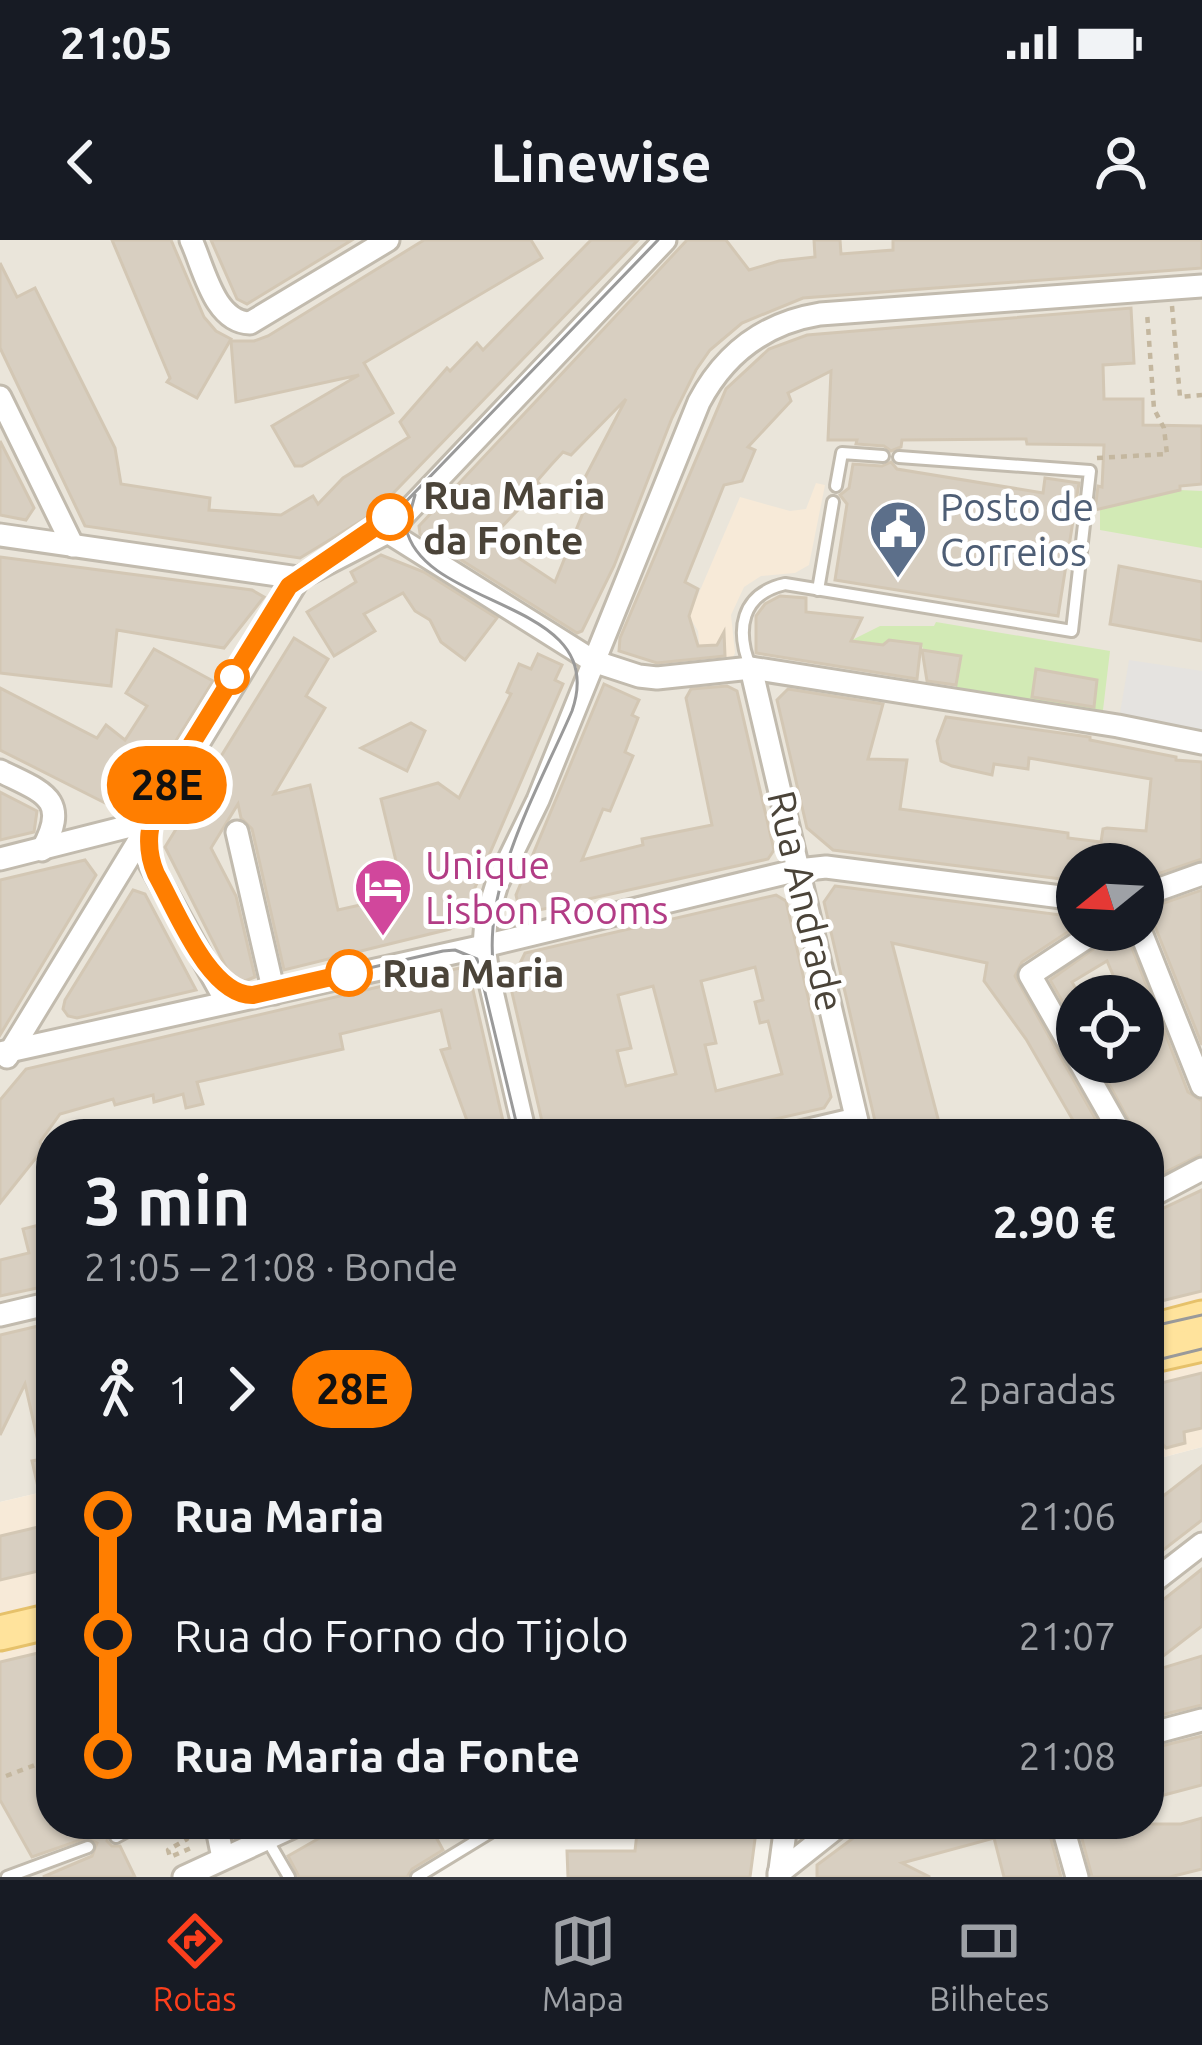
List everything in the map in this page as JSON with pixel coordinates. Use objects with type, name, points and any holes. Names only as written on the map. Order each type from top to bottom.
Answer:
[{"type":"main road","points":[[1164,1328],[1202,1318]]},
{"type":"main road","points":[[1164,1352],[1202,1343]]},
{"type":"main road","points":[[0,1609],[36,1601]]},
{"type":"main road","points":[[0,1633],[36,1625]]},
{"type":"street","points":[[191,240],[222,310],[238,322],[258,320],[388,240]]},
{"type":"street","points":[[4,1058],[298,578],[388,532],[665,240]]},
{"type":"street","points":[[522,1119],[484,946],[497,884],[538,800],[699,402],[719,369],[748,342],[782,323],[820,314],[1202,286]]},
{"type":"street","points":[[0,397],[74,546]]},
{"type":"street","points":[[388,532],[593,661],[657,678],[752,668],[1202,743]]},
{"type":"street","points":[[0,535],[298,578]]},
{"type":"street","name":"Rua Andrade","points":[[752,668],[856,1119]]},
{"type":"street","points":[[0,771],[45,794],[53,805],[53,826],[41,850]]},
{"type":"street","points":[[0,860],[150,821]]},
{"type":"street","points":[[237,832],[274,993]]},
{"type":"street","points":[[84,838],[111,850],[119,873]]},
{"type":"street","points":[[137,842],[226,1001]]},
{"type":"street","points":[[4,1058],[226,1001],[484,946],[799,870],[826,867],[1056,896]]},
{"type":"street","points":[[1164,888],[1202,874]]},
{"type":"street","points":[[1056,1021],[1030,975],[1066,951]]},
{"type":"street","points":[[1148,951],[1202,1086]]},
{"type":"street","points":[[1091,1083],[1112,1119]]},
{"type":"street","points":[[1164,1185],[1202,1169]]},
{"type":"street","points":[[0,1315],[36,1307]]},
{"type":"street","points":[[1164,1573],[1202,1544]]},
{"type":"street","points":[[1164,1731],[1202,1720]]},
{"type":"street","points":[[220,1839],[224,1858]]},
{"type":"street","points":[[184,1877],[272,1839]]},
{"type":"street","points":[[779,1875],[784,1839]]},
{"type":"street","points":[[779,1875],[823,1839]]},
{"type":"street","points":[[1066,1839],[1077,1877]]},
{"type":"lane","points":[[836,487],[842,453],[883,456]]},
{"type":"lane","points":[[752,668],[745,653],[746,611],[756,595],[785,584],[1072,631],[1090,471],[899,457]]},
{"type":"lane","points":[[818,590],[833,502]]},
{"type":"lane","points":[[417,1877],[479,1839]]},
{"type":"lane","points":[[268,1841],[290,1877]]},
{"type":"lane","points":[[7,1877],[88,1847]]},
{"type":"path","points":[[1170,288],[1180,397],[1202,394]]},
{"type":"path","points":[[1090,471],[1097,456],[1167,454],[1164,428],[1154,409],[1149,333]]},
{"type":"path","points":[[6,1776],[36,1765]]},
{"type":"path","points":[[188,1839],[168,1850],[170,1857],[190,1849]]},
{"type":"shaded area","points":[[0,240],[1202,240],[1202,1215],[1164,1223],[1164,1119],[36,1119],[36,1494],[0,1502]]},
{"type":"shaded area","points":[[816,483],[825,485],[809,565],[795,573],[761,576],[744,587],[731,615],[735,653],[730,663],[701,664],[698,631],[689,616],[740,497],[790,511],[806,509]]},
{"type":"shaded area","points":[[1129,660],[1202,671],[1202,735],[1119,719]]},
{"type":"shaded area","points":[[1202,1215],[1202,1447],[1164,1457],[1164,1223]]},
{"type":"shaded area","points":[[1202,1447],[1202,1877],[785,1877],[789,1857],[776,1839],[1164,1839],[1164,1457]]},
{"type":"shaded area","points":[[36,1494],[36,1748],[0,1757],[0,1502]]},
{"type":"shaded area","points":[[0,1757],[36,1804],[36,1839],[478,1839],[416,1877],[0,1877]]},
{"type":"green space","points":[[1180,490],[1202,491],[1202,548],[1100,530],[1100,509]]},
{"type":"green space","points":[[936,622],[1110,651],[1103,710],[1095,714],[955,695],[960,656],[924,650],[920,643],[850,641],[880,626],[934,626]]},
{"type":"building","points":[[112,240],[171,240],[204,317],[231,339],[197,398],[167,382],[170,378]]},
{"type":"building","points":[[211,240],[352,240],[247,304],[237,299]]},
{"type":"building","points":[[424,240],[531,240],[542,258],[364,363],[393,413],[295,466],[272,426],[359,375],[236,402],[231,341],[268,336]]},
{"type":"building","points":[[591,240],[638,240],[374,513],[300,558],[85,526],[0,348],[0,263],[17,297],[35,288],[115,448],[121,484],[210,498],[209,510],[281,515],[313,496],[318,504],[343,478],[409,437],[400,422],[447,368],[450,371],[477,343],[483,350]]},
{"type":"building","points":[[687,240],[726,240],[749,270],[815,257],[814,240],[840,240],[841,254],[893,250],[893,240],[1202,240],[1202,268],[803,298],[742,323],[710,350],[696,370],[672,418],[614,566],[577,633],[420,534],[419,526]],"holes":[[[626,399],[581,485],[590,489],[589,498],[555,582],[490,539],[541,486],[537,481],[563,452],[571,455]]]},
{"type":"building","points":[[1131,308],[1134,363],[1103,365],[1104,399],[1143,399],[1143,425],[1202,426],[1202,484],[1095,510],[1098,486],[1102,487],[1104,445],[1027,444],[1026,439],[902,440],[901,447],[891,451],[856,444],[857,440],[828,440],[831,371],[788,393],[791,401],[748,447],[755,450],[742,481],[724,485],[685,582],[698,589],[689,616],[698,646],[717,645],[724,632],[725,656],[657,663],[619,651],[620,638],[726,389],[769,349],[807,335]]},
{"type":"building","points":[[0,441],[34,508],[26,520],[0,515]]},
{"type":"building","points":[[891,462],[897,469],[1043,493],[1045,478],[1079,483],[1058,616],[835,580],[847,504],[840,495],[849,488],[853,464]]},
{"type":"building","points":[[381,555],[424,572],[497,618],[465,660],[441,642],[430,620],[415,611],[403,593],[364,614],[375,631],[334,656],[307,612],[356,582],[351,572]]},
{"type":"building","points":[[0,557],[252,590],[264,597],[224,648],[117,630],[111,686],[0,673]]},
{"type":"building","points":[[1119,566],[1202,582],[1202,641],[1110,624]]},
{"type":"building","points":[[780,596],[806,598],[806,612],[862,618],[851,641],[921,644],[917,679],[756,653],[756,616]]},
{"type":"building","points":[[294,638],[328,659],[306,696],[325,708],[274,794],[310,785],[338,910],[400,896],[403,890],[381,799],[438,783],[459,798],[511,694],[507,692],[519,664],[531,669],[538,654],[562,665],[555,680],[563,684],[461,920],[450,929],[284,970],[252,829],[241,818],[238,804],[211,848],[236,896],[255,977],[235,985],[165,847]]},
{"type":"building","points":[[154,649],[213,681],[133,810],[123,812],[0,750],[0,688],[97,738],[106,725],[125,740],[147,706],[126,693]]},
{"type":"building","points":[[922,650],[961,656],[956,685],[927,681]]},
{"type":"building","points":[[1036,669],[1097,680],[1094,707],[1032,697]]},
{"type":"building","points":[[604,684],[639,700],[632,715],[638,718],[625,752],[633,756],[610,811],[603,809],[582,860],[643,845],[642,839],[712,825],[686,698],[691,689],[727,686],[737,691],[774,850],[768,859],[526,913],[519,908],[516,895]]},
{"type":"building","points":[[788,689],[883,704],[868,759],[907,760],[900,809],[1068,833],[1068,838],[1101,842],[1107,828],[1146,831],[1151,779],[1029,758],[1028,769],[994,764],[992,775],[952,766],[941,761],[937,741],[946,717],[1090,737],[1176,760],[1202,762],[1202,859],[1164,872],[1164,843],[1056,843],[1056,878],[833,850],[807,828],[777,700]]},
{"type":"building","points":[[411,723],[425,731],[407,771],[361,748]]},
{"type":"building","points":[[0,792],[37,811],[34,832],[0,840]]},
{"type":"building","points":[[85,860],[96,875],[0,1035],[0,880]]},
{"type":"building","points":[[835,886],[1056,914],[1056,940],[1022,962],[1015,976],[1056,1049],[1056,1083],[1075,1083],[1096,1119],[1072,1119],[1026,1039],[984,981],[987,963],[892,943],[938,1119],[875,1119],[824,902]]},
{"type":"building","points":[[133,890],[145,894],[196,990],[77,1018],[68,1016],[63,1009],[65,1000]]},
{"type":"building","points":[[1202,890],[1202,1045],[1164,949],[1164,903]]},
{"type":"building","points":[[776,895],[786,901],[831,1097],[824,1108],[775,1119],[542,1119],[510,984],[525,953]],"holes":[[[755,967],[763,1000],[755,1002],[760,1023],[768,1021],[782,1074],[716,1091],[705,1045],[716,1043],[701,981]],[[653,986],[676,1074],[626,1086],[617,1051],[631,1048],[618,995]]]},
{"type":"building","points":[[1091,951],[1133,951],[1142,975],[1113,975],[1107,961],[1084,975],[1057,975]]},
{"type":"building","points":[[460,968],[470,977],[503,1119],[466,1119],[441,1050],[450,1048],[441,1010],[340,1034],[343,1049],[197,1082],[203,1104],[186,1108],[183,1094],[154,1102],[153,1095],[115,1105],[113,1099],[56,1119],[36,1119],[36,1158],[0,1203],[0,1100],[26,1069]]},
{"type":"building","points":[[1164,1030],[1188,1092],[1202,1101],[1202,1154],[1164,1173],[1164,1119],[1128,1119],[1108,1083],[1164,1083]]},
{"type":"building","points":[[1202,1190],[1202,1291],[1164,1300],[1164,1208]]},
{"type":"building","points":[[36,1226],[36,1288],[0,1296],[0,1260],[29,1253],[23,1229]]},
{"type":"building","points":[[36,1327],[36,1433],[25,1384],[0,1435],[0,1335]]},
{"type":"building","points":[[1202,1373],[1202,1428],[1184,1432],[1185,1443],[1166,1448],[1164,1446],[1164,1382]]},
{"type":"building","points":[[1202,1466],[1202,1520],[1164,1549],[1164,1495]]},
{"type":"building","points":[[36,1528],[36,1572],[0,1580],[0,1536]]},
{"type":"building","points":[[1202,1569],[1202,1626],[1164,1655],[1164,1599]]},
{"type":"building","points":[[36,1654],[36,1839],[83,1839],[32,1857],[0,1800],[0,1662]]},
{"type":"building","points":[[1202,1656],[1202,1705],[1164,1714],[1164,1667]]},
{"type":"building","points":[[1202,1736],[1202,1785],[1164,1795],[1164,1745]]},
{"type":"building","points":[[1202,1818],[1202,1869],[1170,1877],[1092,1877],[1082,1839],[1164,1839],[1164,1824]]},
{"type":"building","points":[[88,1839],[107,1839],[112,1846],[120,1846],[135,1877],[43,1877],[92,1856],[97,1843]]},
{"type":"building","points":[[318,1839],[437,1839],[443,1850],[407,1877],[299,1877],[288,1856]]},
{"type":"building","points":[[636,1839],[755,1839],[750,1877],[568,1877],[567,1851],[635,1851]]},
{"type":"building","points":[[852,1839],[990,1839],[902,1863],[930,1877],[817,1877],[817,1865]]},
{"type":"building","points":[[994,1839],[1051,1839],[1061,1877],[1004,1877]]},
{"type":"tram line","points":[[515,1119],[477,959],[455,950],[443,951],[252,995],[236,991],[221,981],[195,948],[156,874],[150,854],[151,824],[161,795],[289,586],[394,514],[658,240]]},
{"type":"tram line","points":[[415,495],[406,528],[420,555],[445,576],[541,626],[565,647],[577,674],[572,711],[502,878],[492,948],[496,981]]},
{"type":"tram line","name":"28E","points":[[349,973],[245,996],[226,987],[212,974],[156,874],[149,857],[148,831],[160,795],[278,600],[302,574],[390,517]]},
{"type":"tram line","points":[[1164,1324],[1202,1315]]},
{"type":"tram line","points":[[1164,1358],[1202,1349]]},
{"type":"place","name":"Rua Maria da Fonte","points":[[390,517]]},
{"type":"place","name":"Posto de Correios","points":[[898,580]]},
{"type":"place","name":"Unique Lisbon Rooms","points":[[383,938]]},
{"type":"place","name":"Rua Maria","points":[[349,973]]}]
